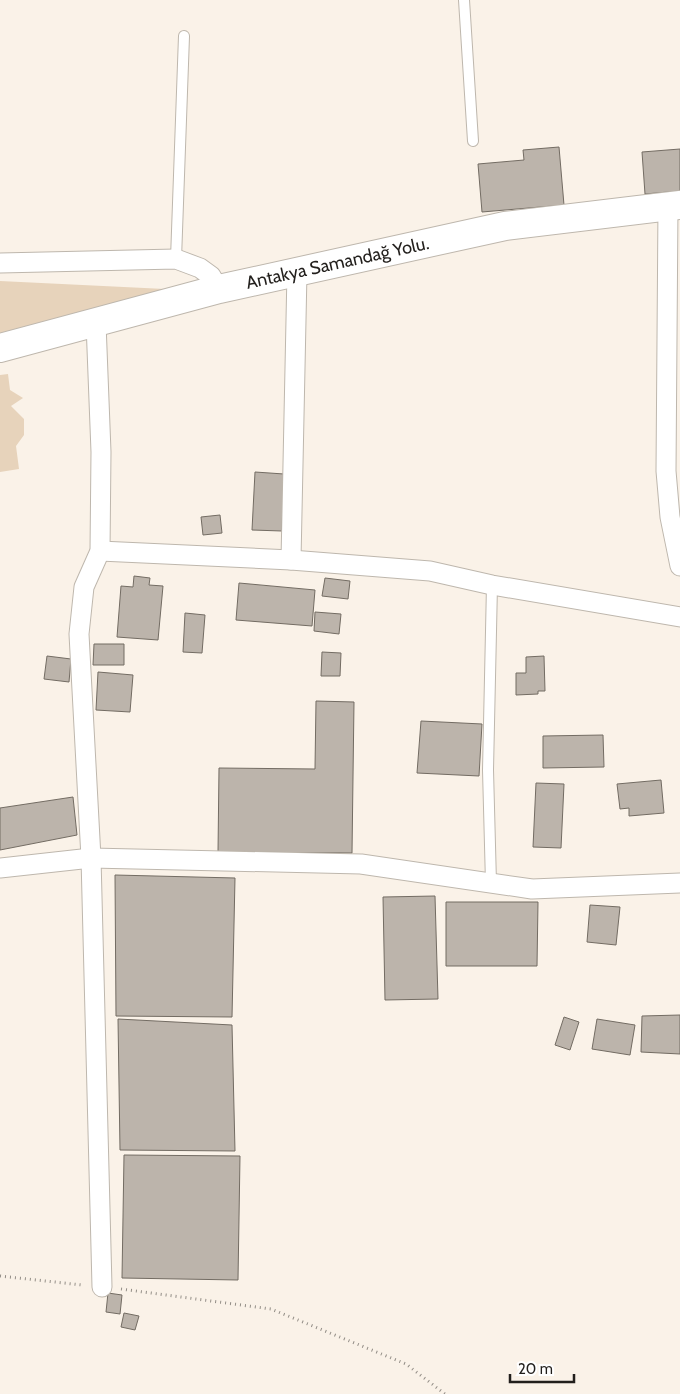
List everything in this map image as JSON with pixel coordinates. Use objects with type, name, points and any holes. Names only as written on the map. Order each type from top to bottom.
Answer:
[{"type":"street","points":[[674,206],[666,471],[675,517],[680,566]]},
{"type":"street","name":"Antakya Samandağ Yolu.","points":[[0,348],[219,289],[505,226],[674,206]]},
{"type":"street","points":[[0,263],[176,259],[206,272],[211,276],[219,289]]},
{"type":"street","points":[[291,560],[298,272]]},
{"type":"street","points":[[96,323],[101,452],[100,551],[84,587],[79,634],[91,858],[102,1287]]},
{"type":"street","points":[[100,551],[291,560],[430,571],[492,585],[680,617]]},
{"type":"street","points":[[0,868],[91,858],[361,864],[532,889],[680,882]]},
{"type":"lane","points":[[464,0],[474,141]]},
{"type":"lane","points":[[176,259],[184,36]]},
{"type":"lane","points":[[491,883],[488,770],[492,585]]},
{"type":"path","points":[[0,1276],[271,1309],[406,1364],[445,1394]]},
{"type":"shaded area","points":[[0,281],[165,289],[0,333]]},
{"type":"shaded area","points":[[8,374],[10,390],[23,398],[11,406],[24,419],[24,435],[16,446],[19,469],[0,472],[0,375]]},
{"type":"building","points":[[559,147],[564,205],[482,212],[478,164],[524,160],[523,150]]},
{"type":"building","points":[[680,149],[680,191],[645,194],[642,152]]},
{"type":"building","points":[[255,472],[284,474],[282,531],[252,530]]},
{"type":"building","points":[[220,515],[222,533],[203,535],[201,517]]},
{"type":"building","points":[[134,576],[150,578],[149,585],[163,586],[158,640],[117,637],[121,586],[133,587]]},
{"type":"building","points":[[325,578],[350,581],[348,599],[322,596]]},
{"type":"building","points":[[239,583],[315,590],[312,626],[236,620]]},
{"type":"building","points":[[315,612],[341,614],[339,634],[314,631]]},
{"type":"building","points":[[185,613],[205,615],[202,653],[183,652]]},
{"type":"building","points":[[94,644],[124,644],[124,665],[93,665]]},
{"type":"building","points":[[322,652],[341,653],[340,676],[321,676]]},
{"type":"building","points":[[47,656],[71,659],[69,682],[44,679]]},
{"type":"building","points":[[544,656],[545,691],[538,691],[538,694],[516,695],[516,673],[526,673],[526,657]]},
{"type":"building","points":[[98,672],[133,675],[130,712],[96,710]]},
{"type":"building","points":[[316,701],[354,702],[352,853],[218,852],[219,768],[315,769]]},
{"type":"building","points":[[421,721],[482,724],[479,776],[417,773]]},
{"type":"building","points":[[603,735],[604,767],[543,768],[543,736]]},
{"type":"building","points":[[661,780],[664,813],[629,816],[629,808],[620,809],[617,784]]},
{"type":"building","points":[[536,783],[564,784],[561,848],[533,847]]},
{"type":"building","points":[[73,797],[77,835],[0,850],[0,808]]},
{"type":"building","points":[[115,875],[235,878],[232,1017],[116,1016]]},
{"type":"building","points":[[435,896],[438,999],[385,1000],[383,897]]},
{"type":"building","points":[[446,902],[538,902],[537,966],[446,966]]},
{"type":"building","points":[[590,905],[620,907],[616,945],[587,942]]},
{"type":"building","points":[[680,1015],[680,1054],[641,1052],[642,1016]]},
{"type":"building","points":[[564,1017],[579,1022],[570,1050],[555,1045]]},
{"type":"building","points":[[118,1019],[232,1025],[235,1151],[120,1150]]},
{"type":"building","points":[[597,1019],[635,1025],[630,1055],[592,1049]]},
{"type":"building","points":[[124,1155],[240,1156],[238,1280],[122,1278]]},
{"type":"building","points":[[108,1293],[122,1295],[120,1314],[106,1312]]},
{"type":"building","points":[[124,1313],[139,1316],[135,1330],[121,1327]]}]
